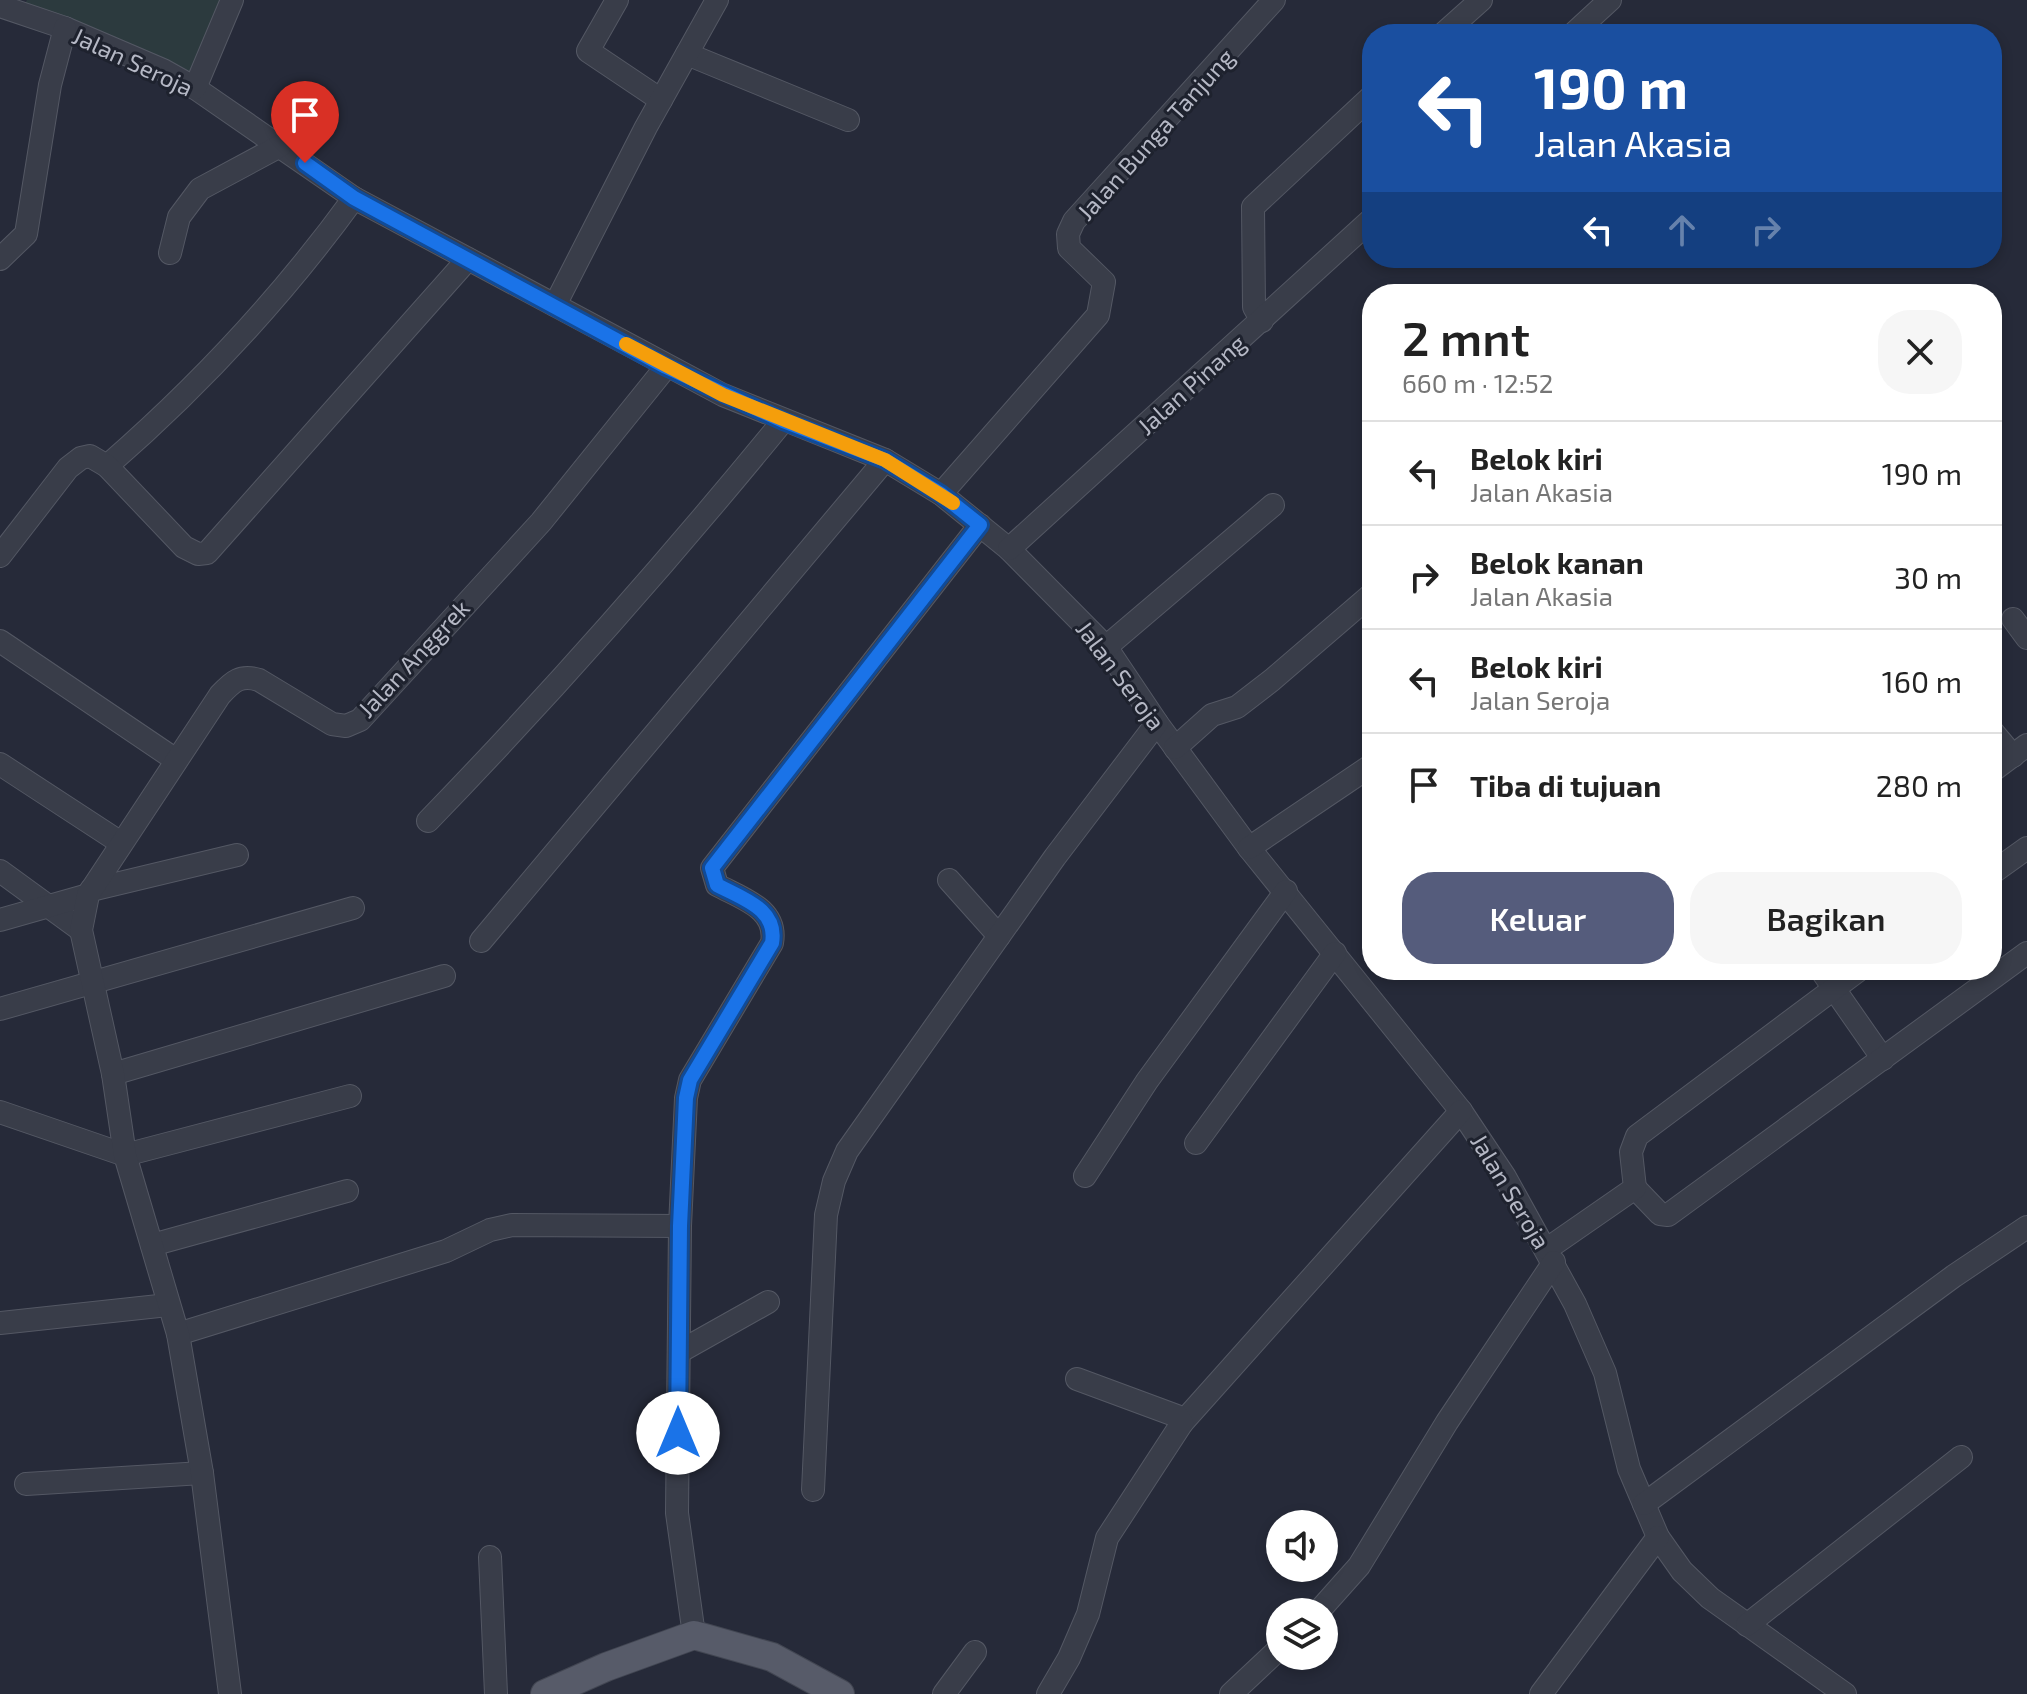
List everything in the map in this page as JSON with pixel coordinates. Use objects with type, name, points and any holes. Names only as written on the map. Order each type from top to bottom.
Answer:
[{"type":"main road","points":[[545,1694],[606,1667],[694,1635],[772,1657],[840,1694]]},
{"type":"street","points":[[195,88],[232,0]]},
{"type":"street","points":[[617,0],[588,51],[661,100]]},
{"type":"street","points":[[555,305],[661,100],[717,0]]},
{"type":"street","name":"Jalan Bunga Tanjung","points":[[941,494],[1098,315],[1104,282],[1069,248],[1068,234],[1074,221],[1274,0]]},
{"type":"street","points":[[1454,24],[1481,0]]},
{"type":"street","points":[[1584,24],[1610,0]]},
{"type":"street","name":"Jalan Seroja","points":[[0,6],[65,28],[163,70],[195,88],[354,198],[666,367],[783,421],[885,460],[941,494],[1009,549],[1106,647],[1157,723],[1249,848],[1461,1111],[1550,1256],[1605,1373],[1629,1469],[1658,1537],[1682,1571],[1710,1598],[1845,1694]]},
{"type":"street","points":[[0,259],[26,234],[50,85],[65,28]]},
{"type":"street","points":[[687,54],[848,120]]},
{"type":"street","points":[[1262,321],[1254,307],[1253,207],[1362,105]]},
{"type":"street","points":[[170,253],[179,217],[200,189],[280,146]]},
{"type":"street","points":[[107,466],[172,410],[258,318],[354,198]]},
{"type":"street","name":"Jalan Pinang","points":[[1009,549],[1362,228]]},
{"type":"street","points":[[0,556],[68,468],[90,456],[107,466],[184,547],[198,554],[207,553],[468,259]]},
{"type":"street","name":"Jalan Anggrek","points":[[90,892],[220,695],[233,681],[247,676],[332,724],[346,726],[360,720],[541,522],[666,367]]},
{"type":"street","points":[[428,821],[701,522],[783,421]]},
{"type":"street","points":[[481,941],[885,460]]},
{"type":"street","points":[[1106,647],[1273,505]]},
{"type":"street","points":[[694,1635],[677,1513],[680,1226],[690,1080],[772,943],[774,931],[768,914],[717,885],[712,868],[980,525]]},
{"type":"street","points":[[1175,748],[1212,715],[1237,707],[1272,680],[1362,603]]},
{"type":"street","points":[[2013,619],[2027,638]]},
{"type":"street","points":[[0,641],[176,760]]},
{"type":"street","points":[[813,1490],[826,1215],[834,1181],[847,1151],[999,936],[1157,723]]},
{"type":"street","points":[[2002,738],[2020,750],[2002,764]]},
{"type":"street","points":[[0,764],[121,843]]},
{"type":"street","points":[[1249,848],[1362,772]]},
{"type":"street","points":[[2002,866],[2027,848]]},
{"type":"street","points":[[0,920],[90,892],[237,855]]},
{"type":"street","points":[[0,871],[81,930]]},
{"type":"street","points":[[949,880],[999,936]]},
{"type":"street","points":[[1085,1176],[1147,1081],[1286,891]]},
{"type":"street","points":[[90,892],[81,930],[113,1074],[125,1155],[178,1334],[202,1473],[230,1694]]},
{"type":"street","points":[[0,1009],[353,908]]},
{"type":"street","points":[[1196,1143],[1335,953]]},
{"type":"street","points":[[2002,971],[2027,953]]},
{"type":"street","points":[[113,1074],[444,976]]},
{"type":"street","points":[[1826,980],[1637,1136],[1631,1152],[1635,1188],[1660,1214],[1668,1215],[1990,980]]},
{"type":"street","points":[[1828,980],[1883,1059]]},
{"type":"street","points":[[0,1112],[125,1155],[350,1096]]},
{"type":"street","points":[[1048,1694],[1069,1658],[1088,1614],[1107,1538],[1182,1423],[1461,1111]]},
{"type":"street","points":[[1330,1598],[1359,1566],[1550,1256],[1635,1188]]},
{"type":"street","points":[[152,1245],[347,1191]]},
{"type":"street","points":[[178,1334],[446,1251],[490,1230],[512,1225],[680,1226]]},
{"type":"street","points":[[1644,1504],[1954,1276],[2027,1227]]},
{"type":"street","points":[[679,1352],[768,1302]]},
{"type":"street","points":[[0,1323],[168,1305]]},
{"type":"street","points":[[1077,1379],[1177,1416],[1182,1423]]},
{"type":"street","points":[[1747,1625],[1961,1457]]},
{"type":"street","points":[[26,1484],[202,1473]]},
{"type":"street","points":[[1541,1694],[1658,1537]]},
{"type":"street","points":[[490,1557],[496,1694]]},
{"type":"street","points":[[944,1694],[975,1652]]},
{"type":"street","points":[[1231,1694],[1266,1661]]},
{"type":"shaded area","points":[[27,0],[226,0],[191,80],[22,9]]},
{"type":"slow traffic","points":[[626,344],[723,395],[885,460],[953,503]]},
{"type":"route","points":[[305,163],[354,198],[666,367],[783,421],[885,460],[941,494],[980,525],[712,868],[711,874],[717,885],[768,914],[774,931],[772,943],[690,1080],[686,1098],[680,1226],[678,1433]]}]
